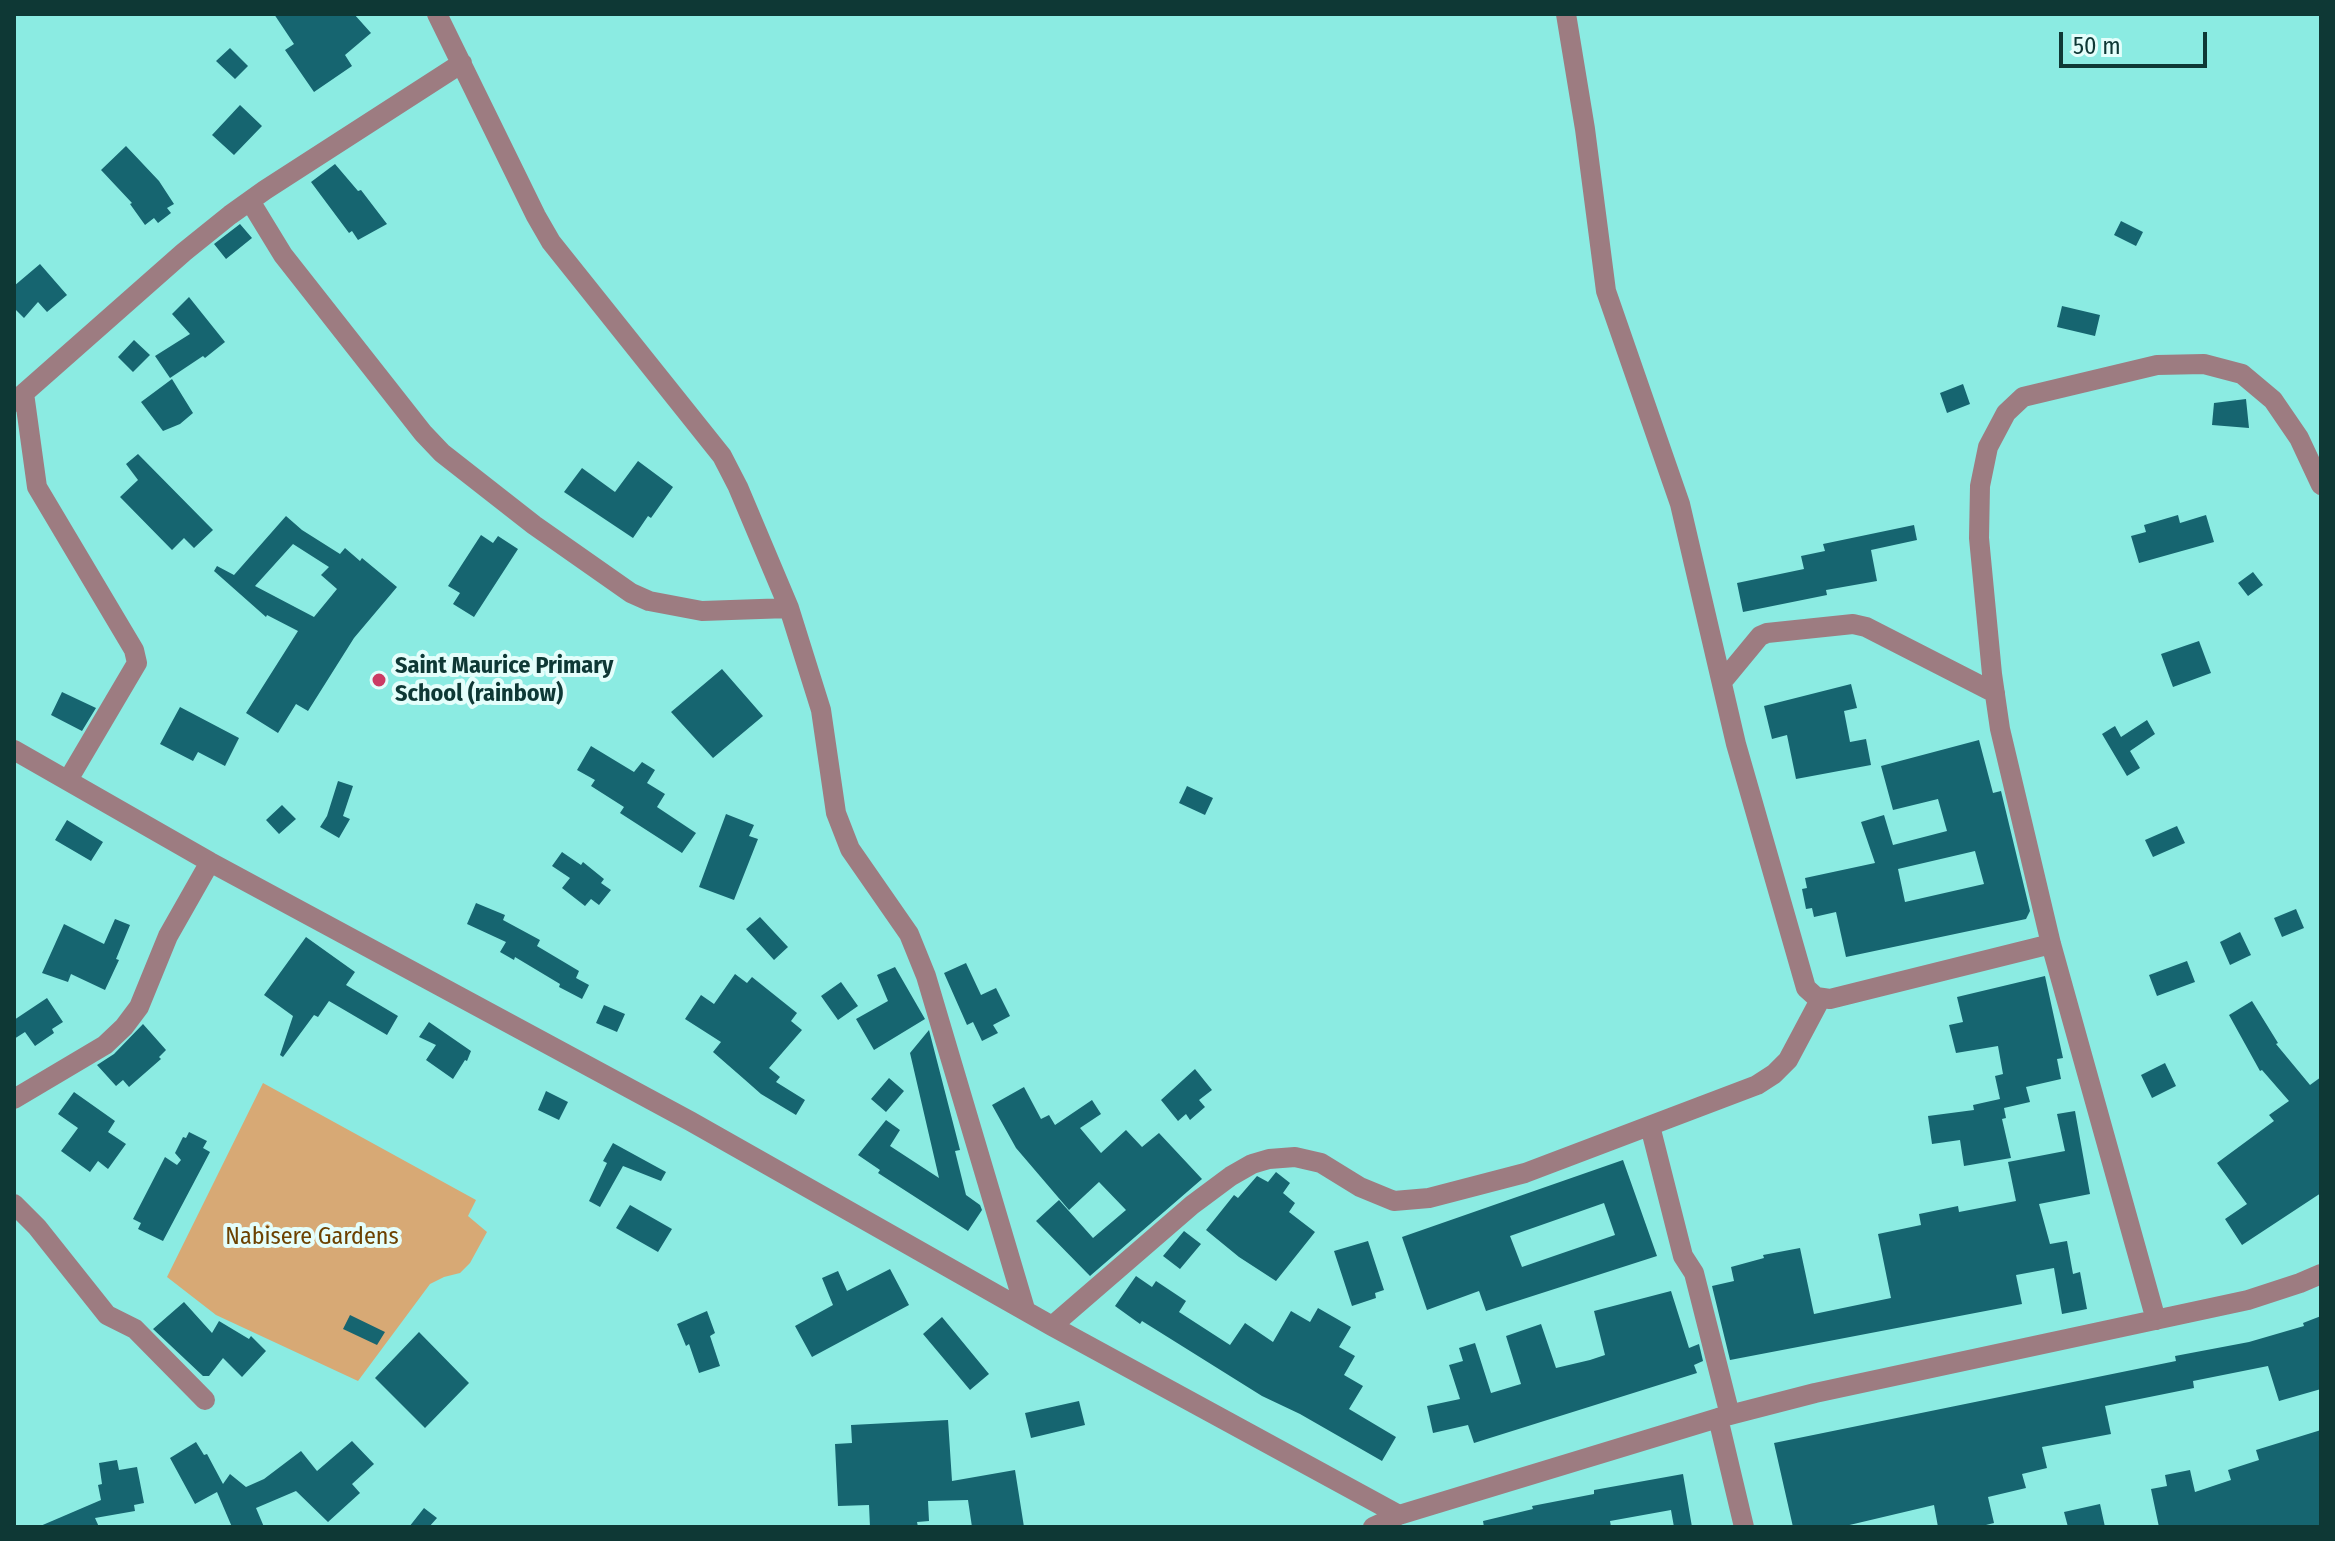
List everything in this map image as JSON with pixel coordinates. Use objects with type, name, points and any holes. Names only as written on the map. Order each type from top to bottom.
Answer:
[{"type":"street","points":[[437,14],[551,242],[722,456],[738,487],[789,608],[821,710],[836,813],[850,849],[909,934],[926,976],[1025,1309]]},
{"type":"street","points":[[1566,14],[1606,291],[1680,504],[1736,744],[1806,988],[1816,997],[1830,999],[2051,944]]},
{"type":"street","points":[[68,780],[137,663],[134,650],[37,487],[19,397],[184,252],[250,201],[462,63]]},
{"type":"street","points":[[250,201],[283,255],[423,433],[442,453],[534,525],[631,593],[649,601],[702,611],[789,608]]},
{"type":"street","points":[[2156,1320],[2051,944],[2000,729],[1979,538],[1980,486],[1988,447],[2006,413],[2023,397],[2157,365],[2204,364],[2242,374],[2273,400],[2299,438],[2321,485]]},
{"type":"street","points":[[1722,682],[1760,636],[1853,624],[1866,627],[1995,693]]},
{"type":"street","points":[[14,750],[210,862],[690,1121],[1052,1326],[1399,1515]]},
{"type":"street","points":[[14,1099],[105,1045],[124,1027],[139,1007],[168,936],[210,862]]},
{"type":"street","points":[[1052,1326],[1192,1205],[1252,1164],[1295,1157],[1321,1163],[1360,1187],[1394,1201],[1411,1202],[1525,1173],[1757,1085],[1788,1060],[1821,998]]},
{"type":"street","points":[[1650,1126],[1683,1256],[1694,1273],[1744,1527]]},
{"type":"street","points":[[14,1204],[37,1227],[107,1315],[135,1329],[205,1400]]},
{"type":"street","points":[[1373,1527],[1399,1515],[1724,1417],[1815,1393],[2248,1300],[2321,1274]]},
{"type":"green space","name":"Nabisere Gardens","points":[[263,1083],[476,1200],[468,1216],[487,1232],[470,1263],[460,1273],[430,1284],[358,1381],[216,1315],[167,1277]]},
{"type":"building","points":[[274,14],[354,14],[371,33],[345,55],[352,66],[314,92],[285,50],[294,44]]},
{"type":"building","points":[[230,48],[248,66],[235,79],[216,61]]},
{"type":"building","points":[[240,105],[262,126],[234,155],[212,135]]},
{"type":"building","points":[[126,146],[159,181],[174,204],[167,208],[171,213],[158,223],[154,218],[145,225],[132,203],[101,170]]},
{"type":"building","points":[[335,164],[358,191],[361,190],[387,224],[358,240],[352,231],[349,233],[311,182]]},
{"type":"building","points":[[2121,221],[2143,232],[2136,246],[2114,235]]},
{"type":"building","points":[[240,224],[252,238],[226,259],[214,244]]},
{"type":"building","points":[[40,264],[67,295],[47,312],[38,302],[24,318],[14,308],[14,286]]},
{"type":"building","points":[[189,297],[225,342],[205,358],[203,356],[170,378],[155,356],[190,334],[172,314]]},
{"type":"building","points":[[2062,306],[2100,315],[2095,336],[2057,327]]},
{"type":"building","points":[[134,340],[150,355],[133,372],[118,357]]},
{"type":"building","points":[[172,379],[193,413],[180,424],[163,431],[141,402]]},
{"type":"building","points":[[1963,384],[1970,404],[1947,413],[1940,393]]},
{"type":"building","points":[[2246,399],[2249,428],[2212,425],[2214,403]]},
{"type":"building","points":[[138,454],[213,530],[194,548],[184,538],[172,550],[120,497],[138,480],[126,464]]},
{"type":"building","points":[[638,461],[673,487],[633,538],[564,492],[582,468],[615,492]]},
{"type":"building","points":[[2178,515],[2180,523],[2206,515],[2214,542],[2139,563],[2131,536],[2146,532],[2144,525]]},
{"type":"building","points":[[286,516],[340,554],[345,548],[360,561],[362,558],[397,587],[354,638],[308,711],[296,704],[278,733],[246,713],[298,631],[266,617],[214,571],[217,566],[234,575]],"holes":[[[293,544],[329,567],[321,575],[337,589],[314,617],[255,586]]]},
{"type":"building","points":[[1914,525],[1917,540],[1871,550],[1877,581],[1826,590],[1827,595],[1743,612],[1737,583],[1804,569],[1801,556],[1825,551],[1823,544]]},
{"type":"building","points":[[481,535],[493,543],[498,536],[518,549],[474,617],[453,604],[460,593],[448,586]]},
{"type":"building","points":[[2253,572],[2263,585],[2248,596],[2238,583]]},
{"type":"building","points":[[2199,641],[2211,673],[2173,687],[2161,654]]},
{"type":"building","points":[[722,669],[763,716],[713,758],[671,712]]},
{"type":"building","points":[[1851,684],[1857,708],[1844,711],[1850,742],[1866,739],[1871,765],[1796,779],[1787,735],[1772,739],[1764,706]]},
{"type":"building","points":[[62,692],[96,708],[82,731],[51,715]]},
{"type":"building","points":[[180,707],[239,738],[225,766],[198,752],[193,761],[160,744]]},
{"type":"building","points":[[2147,720],[2155,734],[2130,751],[2140,768],[2127,776],[2102,734],[2115,726],[2121,737]]},
{"type":"building","points":[[1979,740],[1993,793],[2001,791],[2030,911],[2026,919],[1846,957],[1836,912],[1814,917],[1812,908],[1806,909],[1802,889],[1807,888],[1805,878],[1875,863],[1861,822],[1884,815],[1893,845],[1947,831],[1938,799],[1893,810],[1881,766]],"holes":[[[1975,851],[1984,884],[1905,902],[1898,869]]]},
{"type":"building","points":[[591,746],[634,772],[642,762],[655,770],[647,783],[665,794],[657,807],[696,833],[682,853],[620,813],[624,807],[591,786],[595,780],[577,770]]},
{"type":"building","points":[[338,781],[353,786],[343,816],[350,819],[339,838],[320,827],[327,816]]},
{"type":"building","points":[[1187,786],[1213,798],[1205,815],[1179,803]]},
{"type":"building","points":[[282,805],[296,819],[279,834],[266,820]]},
{"type":"building","points":[[726,814],[754,825],[749,836],[758,839],[734,900],[699,887]]},
{"type":"building","points":[[67,820],[103,842],[91,861],[55,840]]},
{"type":"building","points":[[2177,826],[2185,843],[2153,857],[2145,840]]},
{"type":"building","points":[[562,852],[581,865],[583,862],[604,879],[601,883],[611,890],[599,905],[591,899],[585,906],[562,888],[570,878],[552,866]]},
{"type":"building","points":[[476,903],[505,915],[503,920],[540,940],[537,946],[579,971],[576,978],[589,985],[582,999],[515,957],[514,960],[500,952],[506,942],[467,924]]},
{"type":"building","points":[[2296,909],[2304,928],[2282,937],[2274,918]]},
{"type":"building","points":[[760,917],[788,947],[774,960],[746,929]]},
{"type":"building","points":[[115,919],[130,925],[105,990],[71,974],[68,982],[42,973],[64,924],[104,944]]},
{"type":"building","points":[[2240,932],[2251,955],[2230,965],[2220,942]]},
{"type":"building","points":[[306,937],[355,972],[346,985],[398,1016],[387,1035],[329,1001],[318,1017],[314,1015],[283,1057],[280,1055],[293,1016],[264,995]]},
{"type":"building","points":[[2187,961],[2195,982],[2157,996],[2149,975]]},
{"type":"building","points":[[966,963],[981,995],[996,988],[1010,1016],[993,1025],[998,1033],[982,1041],[973,1022],[967,1025],[944,973]]},
{"type":"building","points":[[895,967],[925,1019],[874,1050],[856,1019],[888,1001],[877,975]]},
{"type":"building","points":[[735,974],[747,983],[752,977],[797,1013],[791,1021],[802,1030],[769,1068],[780,1077],[776,1082],[805,1100],[796,1115],[761,1094],[713,1052],[721,1042],[685,1019],[701,995],[714,1004]]},
{"type":"building","points":[[2045,976],[2063,1058],[2057,1059],[2061,1079],[2026,1087],[2030,1102],[2004,1108],[2006,1118],[2002,1119],[2011,1158],[1964,1166],[1960,1140],[1932,1144],[1928,1116],[1974,1110],[1973,1105],[2000,1099],[1995,1076],[2003,1074],[1998,1046],[1956,1053],[1949,1025],[1963,1022],[1957,997]]},
{"type":"building","points":[[841,982],[858,1006],[838,1020],[821,996]]},
{"type":"building","points":[[47,998],[63,1022],[52,1029],[54,1033],[35,1046],[25,1032],[14,1039],[14,1020]]},
{"type":"building","points":[[2252,1001],[2276,1044],[2310,1085],[2321,1077],[2321,1193],[2242,1245],[2225,1219],[2247,1204],[2217,1163],[2274,1121],[2269,1115],[2289,1101],[2260,1071],[2229,1015]]},
{"type":"building","points":[[604,1005],[625,1014],[617,1032],[596,1023]]},
{"type":"building","points":[[429,1022],[471,1051],[453,1079],[426,1060],[436,1045],[419,1037]]},
{"type":"building","points":[[143,1024],[166,1050],[159,1057],[161,1059],[129,1087],[123,1080],[116,1086],[97,1065],[114,1054]]},
{"type":"building","points":[[929,1030],[960,1150],[955,1151],[966,1195],[982,1210],[968,1231],[878,1173],[880,1170],[858,1155],[886,1120],[900,1130],[890,1146],[939,1178],[910,1053]]},
{"type":"building","points":[[2165,1063],[2176,1086],[2152,1098],[2141,1075]]},
{"type":"building","points":[[1195,1069],[1212,1090],[1199,1100],[1205,1107],[1190,1120],[1186,1114],[1178,1121],[1161,1100]]},
{"type":"building","points":[[889,1078],[904,1091],[886,1112],[871,1099]]},
{"type":"building","points":[[1024,1087],[1041,1119],[1049,1115],[1055,1125],[1092,1100],[1101,1114],[1080,1128],[1101,1153],[1126,1130],[1142,1147],[1159,1133],[1202,1179],[1090,1276],[1036,1221],[1059,1200],[1093,1238],[1126,1210],[1099,1182],[1069,1210],[1016,1148],[992,1105]]},
{"type":"building","points":[[546,1091],[568,1102],[559,1120],[538,1110]]},
{"type":"building","points":[[74,1092],[115,1121],[108,1132],[126,1144],[108,1169],[98,1161],[90,1172],[61,1151],[78,1128],[58,1114]]},
{"type":"building","points":[[2075,1111],[2090,1194],[2039,1204],[2050,1244],[2067,1241],[2073,1274],[2080,1272],[2087,1309],[2062,1314],[2054,1268],[2016,1275],[2022,1304],[1730,1360],[1712,1286],[1734,1281],[1731,1267],[1764,1258],[1763,1255],[1800,1248],[1814,1314],[1891,1298],[1878,1234],[1921,1225],[1919,1214],[1958,1206],[1959,1212],[2016,1201],[2008,1162],[2065,1151],[2057,1114]]},
{"type":"building","points":[[189,1132],[207,1141],[203,1148],[210,1152],[163,1241],[138,1229],[141,1223],[133,1219],[165,1157],[177,1165],[181,1160],[175,1153]]},
{"type":"building","points":[[613,1143],[666,1172],[661,1181],[623,1166],[600,1207],[589,1201]]},
{"type":"building","points":[[1623,1160],[1657,1256],[1486,1311],[1479,1291],[1427,1310],[1402,1237]],"holes":[[[1604,1203],[1615,1235],[1522,1267],[1510,1236]]]},
{"type":"building","points":[[1276,1172],[1290,1183],[1283,1193],[1295,1203],[1289,1212],[1315,1232],[1276,1281],[1206,1230],[1234,1195],[1238,1198],[1257,1176],[1268,1182]]},
{"type":"building","points":[[630,1205],[672,1229],[658,1252],[616,1228]]},
{"type":"building","points":[[1184,1231],[1201,1244],[1180,1269],[1163,1256]]},
{"type":"building","points":[[1368,1241],[1384,1290],[1375,1293],[1376,1298],[1352,1306],[1334,1251]]},
{"type":"building","points":[[890,1269],[909,1305],[812,1357],[795,1326],[833,1305],[822,1278],[838,1271],[847,1291]]},
{"type":"building","points":[[1136,1276],[1152,1287],[1156,1281],[1186,1301],[1179,1312],[1230,1345],[1245,1323],[1273,1342],[1291,1311],[1310,1322],[1318,1308],[1351,1327],[1339,1347],[1355,1356],[1344,1375],[1363,1386],[1349,1409],[1396,1437],[1382,1461],[1262,1396],[1115,1306]]},
{"type":"building","points":[[1671,1291],[1689,1348],[1699,1344],[1703,1361],[1694,1365],[1697,1373],[1474,1443],[1468,1425],[1433,1433],[1427,1406],[1460,1399],[1449,1365],[1463,1361],[1459,1348],[1475,1343],[1491,1393],[1521,1384],[1506,1336],[1541,1324],[1556,1368],[1590,1360],[1605,1355],[1594,1311]]},
{"type":"building","points":[[184,1302],[212,1333],[219,1321],[249,1339],[251,1336],[266,1351],[242,1377],[223,1358],[209,1376],[203,1376],[153,1329]]},
{"type":"building","points":[[707,1311],[715,1333],[710,1336],[720,1366],[699,1373],[689,1344],[686,1346],[677,1324]]},
{"type":"building","points":[[350,1315],[385,1332],[377,1345],[343,1329]]},
{"type":"building","points":[[2321,1316],[2321,1389],[2279,1401],[2268,1366],[2193,1381],[2194,1388],[2105,1406],[2111,1434],[2042,1447],[2047,1468],[2022,1474],[2026,1488],[1988,1497],[1994,1523],[1978,1527],[1938,1527],[1934,1505],[1841,1527],[1793,1527],[1774,1443],[2176,1361],[2175,1356],[2249,1342],[2304,1326],[2303,1323]]},
{"type":"building","points":[[942,1317],[989,1374],[970,1390],[923,1334]]},
{"type":"building","points":[[419,1332],[469,1383],[425,1428],[375,1378]]},
{"type":"building","points":[[1079,1401],[1085,1425],[1031,1438],[1025,1413]]},
{"type":"building","points":[[948,1420],[952,1481],[1015,1470],[1024,1527],[972,1527],[968,1500],[928,1501],[929,1521],[917,1522],[918,1527],[870,1527],[869,1505],[838,1506],[835,1444],[852,1443],[851,1425]]},
{"type":"building","points":[[2321,1430],[2321,1527],[2159,1527],[2151,1489],[2167,1486],[2165,1475],[2190,1470],[2195,1492],[2231,1480],[2228,1470],[2259,1460],[2256,1450]]},
{"type":"building","points":[[352,1441],[374,1464],[352,1484],[360,1493],[328,1522],[296,1491],[256,1508],[264,1527],[232,1527],[217,1492],[195,1504],[170,1458],[196,1442],[204,1455],[207,1454],[223,1484],[230,1474],[246,1487],[264,1479],[301,1451],[317,1471]]},
{"type":"building","points":[[117,1460],[119,1470],[137,1467],[144,1503],[134,1505],[135,1511],[95,1518],[99,1527],[38,1527],[101,1500],[99,1463]]},
{"type":"building","points":[[1683,1474],[1692,1527],[1674,1527],[1671,1510],[1610,1521],[1611,1527],[1484,1527],[1483,1521],[1533,1509],[1532,1506],[1594,1494],[1594,1490]]},
{"type":"building","points":[[2100,1504],[2105,1527],[2068,1527],[2064,1512]]},
{"type":"building","points":[[424,1508],[437,1518],[429,1527],[409,1527]]},
{"type":"place","name":"Saint Maurice Primary School (rainbow)","points":[[379,680]]}]
